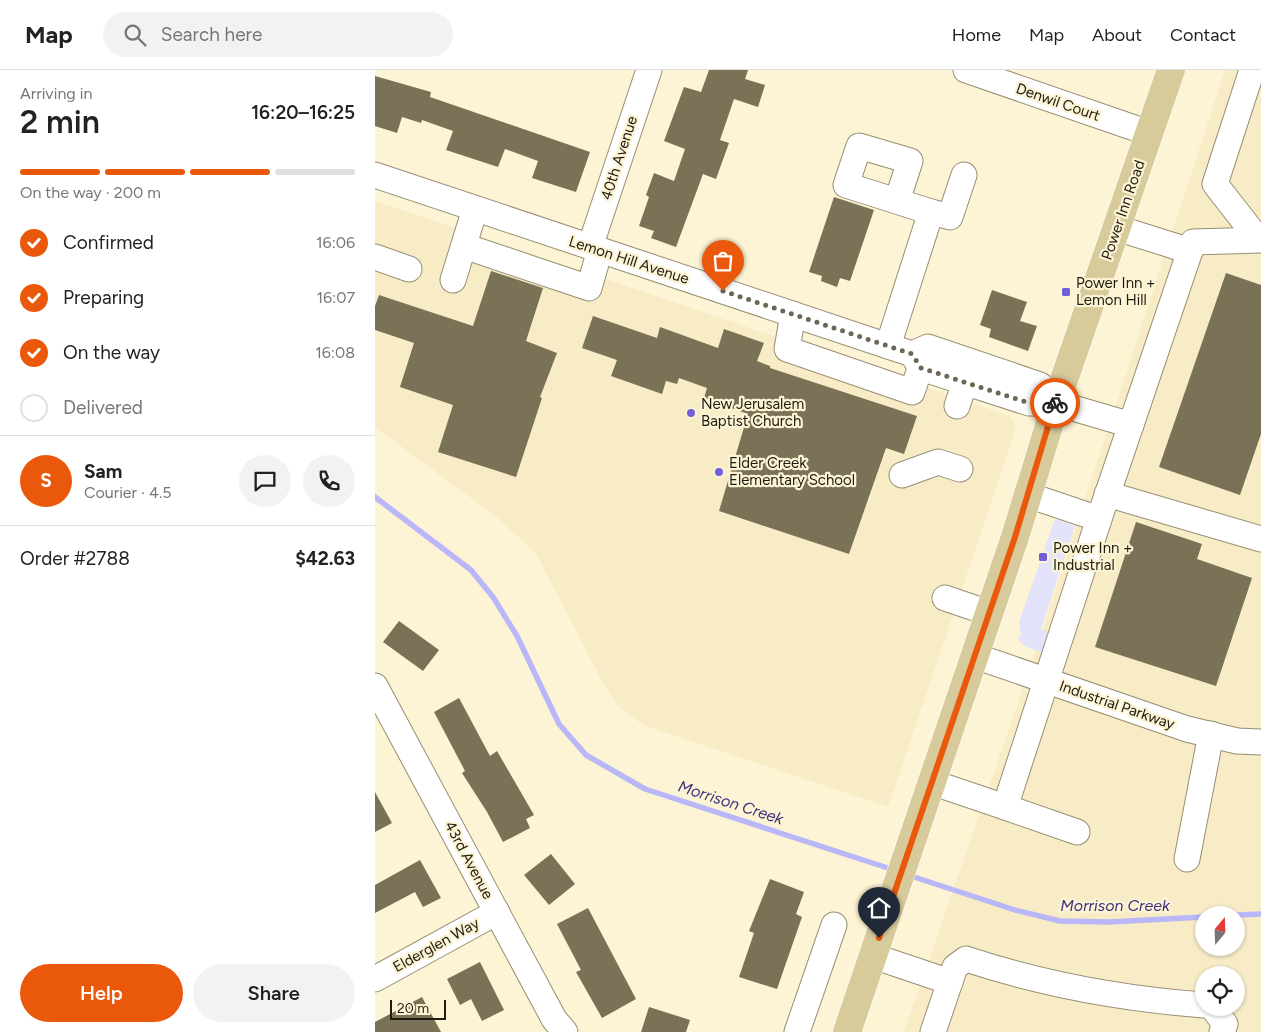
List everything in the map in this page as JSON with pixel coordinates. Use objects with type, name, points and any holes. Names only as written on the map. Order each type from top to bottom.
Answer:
[{"type":"main road","name":"Power Inn Road","points":[[847,1032],[1171,70]]},
{"type":"street","name":"40th Avenue","points":[[463,246],[589,288],[595,248],[649,70]]},
{"type":"street","name":"Denwil Court","points":[[966,70],[1149,133]]},
{"type":"street","points":[[1252,70],[1215,184],[1260,240]]},
{"type":"street","name":"Lemon Hill Avenue","points":[[375,175],[888,346],[920,356],[1040,384],[1057,404]]},
{"type":"street","points":[[897,202],[950,218],[964,175]]},
{"type":"street","points":[[453,280],[475,209]]},
{"type":"street","points":[[888,346],[931,212]]},
{"type":"street","points":[[1117,228],[1190,251]]},
{"type":"street","points":[[1005,807],[1107,494],[1193,242],[1260,240]]},
{"type":"street","points":[[375,257],[409,268]]},
{"type":"street","points":[[793,314],[787,349],[912,392],[920,356]]},
{"type":"street","name":"Lemon Hill Avenue","points":[[920,356],[965,382],[1029,403],[1057,404]]},
{"type":"street","points":[[957,406],[965,382]]},
{"type":"street","points":[[1057,404],[1131,425]]},
{"type":"street","points":[[902,474],[938,462],[960,469]]},
{"type":"street","points":[[1107,494],[1261,539]]},
{"type":"street","points":[[1028,495],[1099,519]]},
{"type":"street","points":[[945,598],[989,613]]},
{"type":"street","name":"Industrial Parkway","points":[[975,656],[1187,729],[1237,740],[1261,742]]},
{"type":"street","name":"43rd Avenue","points":[[375,686],[554,1019],[565,1032]]},
{"type":"street","points":[[1187,859],[1211,734]]},
{"type":"street","points":[[931,782],[1077,832]]},
{"type":"street","name":"Elderglen Way","points":[[375,979],[497,912]]},
{"type":"street","points":[[797,1032],[834,925]]},
{"type":"street","points":[[873,956],[950,982]]},
{"type":"street","points":[[933,1032],[955,967],[966,959],[1008,973],[1153,1001],[1195,1004]]},
{"type":"street","points":[[1219,1016],[1225,1024],[1222,1032]]},
{"type":"shaded area","points":[[1225,70],[1261,70],[1261,1032],[904,1032],[1028,674]]},
{"type":"shaded area","name":"Elder Creek Elementary School","points":[[375,201],[1010,416],[1016,429],[888,807],[657,730],[639,722],[619,707],[603,683],[532,549],[494,515],[375,427]]},
{"type":"shaded area","points":[[1055,519],[1075,526],[1041,629],[1056,635],[1051,656],[1026,647],[1017,639],[1021,636],[1019,622]]},
{"type":"building","points":[[709,70],[748,70],[745,79],[765,85],[758,107],[734,99],[720,140],[729,143],[716,179],[703,174],[676,247],[651,238],[654,231],[639,226],[649,197],[646,195],[654,173],[674,181],[685,149],[664,141],[684,87],[701,92]]},
{"type":"building","points":[[375,76],[431,92],[430,97],[590,152],[576,192],[532,178],[538,161],[505,149],[498,167],[446,150],[453,131],[422,120],[421,123],[402,117],[397,133],[375,126]]},
{"type":"building","points":[[834,197],[874,210],[850,281],[840,278],[837,287],[821,281],[822,276],[809,272]]},
{"type":"building","points":[[491,271],[543,288],[526,341],[557,353],[540,397],[542,398],[516,477],[438,452],[453,405],[400,387],[414,343],[375,330],[375,306],[379,295],[473,326]]},
{"type":"building","points":[[1226,273],[1261,285],[1261,434],[1240,495],[1159,467]]},
{"type":"building","points":[[992,290],[1027,302],[1020,321],[1037,326],[1028,351],[989,337],[991,329],[980,325]]},
{"type":"building","points":[[593,316],[657,338],[660,327],[718,348],[724,329],[764,343],[757,361],[770,366],[770,368],[917,416],[904,454],[886,448],[849,554],[719,511],[748,414],[704,398],[707,388],[679,378],[677,384],[666,381],[662,394],[611,376],[617,360],[582,348]]},
{"type":"building","points":[[1136,522],[1202,544],[1197,559],[1252,578],[1216,686],[1095,647]]},
{"type":"building","points":[[399,621],[439,650],[423,671],[383,642]]},
{"type":"building","points":[[459,698],[490,756],[497,751],[534,815],[526,819],[530,828],[503,842],[487,812],[462,773],[465,771],[434,712]]},
{"type":"building","points":[[375,792],[392,823],[375,832]]},
{"type":"building","points":[[551,854],[575,884],[549,905],[524,875]]},
{"type":"building","points":[[420,860],[441,898],[423,907],[415,892],[375,913],[375,885]]},
{"type":"building","points":[[770,879],[804,892],[796,914],[802,917],[777,989],[739,977],[754,933],[749,931]]},
{"type":"building","points":[[588,908],[636,999],[602,1018],[576,972],[581,970],[557,924]]},
{"type":"building","points":[[480,962],[504,1010],[482,1021],[471,999],[460,1005],[447,979]]},
{"type":"building","points":[[422,997],[441,1032],[375,1032],[375,1022]]},
{"type":"building","points":[[649,1007],[690,1020],[686,1032],[641,1032]]},
{"type":"waterway","name":"Morrison Creek","points":[[375,497],[471,570],[493,597],[517,636],[559,724],[586,755],[645,789],[894,870]]},
{"type":"waterway","name":"Morrison Creek","points":[[908,875],[1015,910],[1060,921],[1109,922],[1195,917]]},
{"type":"waterway","name":"Morrison Creek","points":[[1245,915],[1261,914]]},
{"type":"way so far","points":[[723,291],[912,354],[921,368],[1029,403],[1055,403]]},
{"type":"place","name":"Power Inn + Lemon Hill","points":[[1066,292]]},
{"type":"place","name":"New Jerusalem Baptist Church","points":[[691,413]]},
{"type":"place","name":"Elder Creek Elementary School","points":[[719,472]]},
{"type":"place","name":"Power Inn + Industrial","points":[[1043,557]]},
{"type":"route","points":[[879,938],[1015,537],[1057,404],[1055,403]]}]
